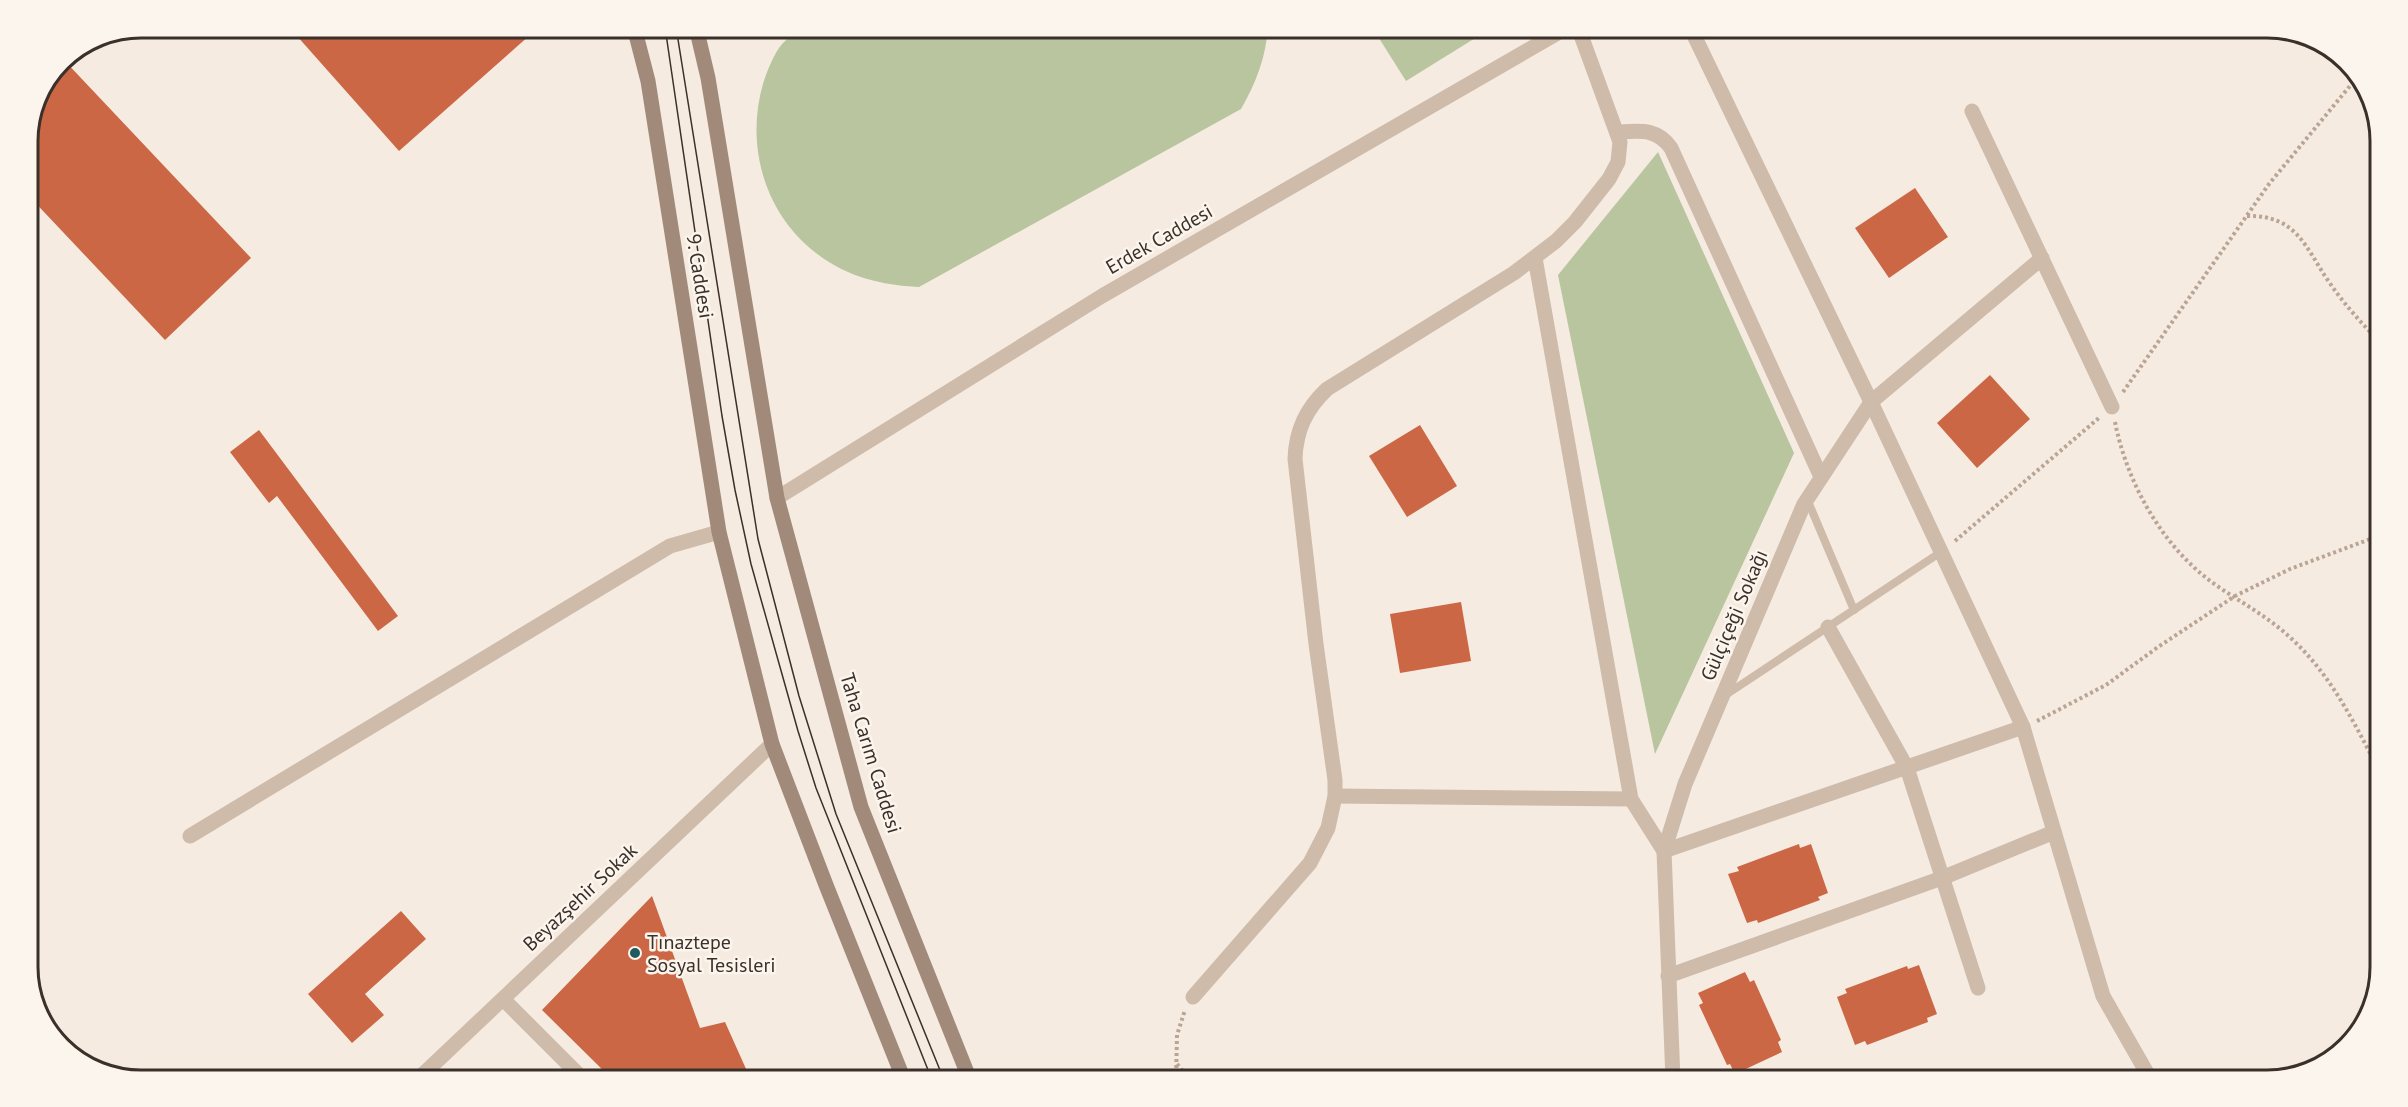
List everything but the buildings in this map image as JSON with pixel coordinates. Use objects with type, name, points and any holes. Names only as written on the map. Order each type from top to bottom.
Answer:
[{"type":"main road","name":"9. Caddesi","points":[[637,38],[648,81],[719,532]]},
{"type":"main road","name":"9. Caddesi","points":[[699,38],[708,78],[777,498]]},
{"type":"main road","name":"Taha Carım Caddesi","points":[[777,498],[861,807],[966,1070]]},
{"type":"main road","points":[[719,532],[772,744],[900,1070]]},
{"type":"street","name":"Erdek Caddesi","points":[[777,498],[1102,296],[1549,38]]},
{"type":"street","points":[[1193,997],[1310,863],[1328,828],[1335,796],[1335,780],[1316,644],[1295,459],[1300,427],[1309,409],[1327,389],[1535,258],[1575,222],[1609,178],[1614,171],[1620,152],[1618,132],[1582,38]]},
{"type":"street","points":[[1694,38],[1871,402],[2023,728],[2103,996],[2145,1070]]},
{"type":"street","points":[[1972,111],[2112,407]]},
{"type":"street","points":[[1618,132],[1653,132],[1666,140],[1671,148],[1821,477]]},
{"type":"street","points":[[1535,258],[1631,799],[1664,851],[2023,728]]},
{"type":"street","name":"Gülçiçeği Sokağı","points":[[1669,1070],[1664,851],[1685,784],[1807,499],[1871,402],[2042,258]]},
{"type":"street","points":[[190,836],[670,546],[719,532]]},
{"type":"street","points":[[1828,627],[1907,768],[1978,988]]},
{"type":"street","name":"Beyazşehir Sokak","points":[[427,1070],[772,744]]},
{"type":"street","points":[[1335,796],[1631,799]]},
{"type":"street","points":[[1668,976],[1942,878],[2054,832]]},
{"type":"street","points":[[502,999],[574,1070]]},
{"type":"lane","points":[[1807,499],[1854,610]]},
{"type":"lane","points":[[1722,698],[1941,552]]},
{"type":"path","points":[[1941,552],[2112,407],[2269,184],[2353,83]]},
{"type":"path","points":[[2246,216],[2271,218],[2283,223],[2301,237],[2344,304],[2370,331]]},
{"type":"path","points":[[2112,407],[2135,481],[2161,529],[2183,558],[2276,624],[2313,660],[2343,702],[2370,753]]},
{"type":"path","points":[[2023,728],[2052,716],[2106,685],[2158,646],[2235,596],[2290,569],[2370,539]]},
{"type":"path","points":[[1176,1070],[1179,1023],[1193,997]]},
{"type":"path","points":[[1176,1064],[1181,1070]]},
{"type":"green space","points":[[790,38],[1266,38],[1259,70],[1241,109],[919,287],[878,282],[852,274],[828,261],[798,237],[772,199],[758,154],[758,107],[769,68],[780,47]]},
{"type":"green space","points":[[1379,38],[1475,38],[1406,81]]},
{"type":"green space","points":[[1658,152],[1794,453],[1655,754],[1558,275]]},
{"type":"tram line","points":[[667,38],[722,416],[751,564],[816,788],[928,1070]]},
{"type":"tram line","points":[[678,38],[758,539],[799,696],[836,814],[940,1070]]},
{"type":"place","name":"Tınaztepe Sosyal Tesisleri","points":[[635,953]]}]
